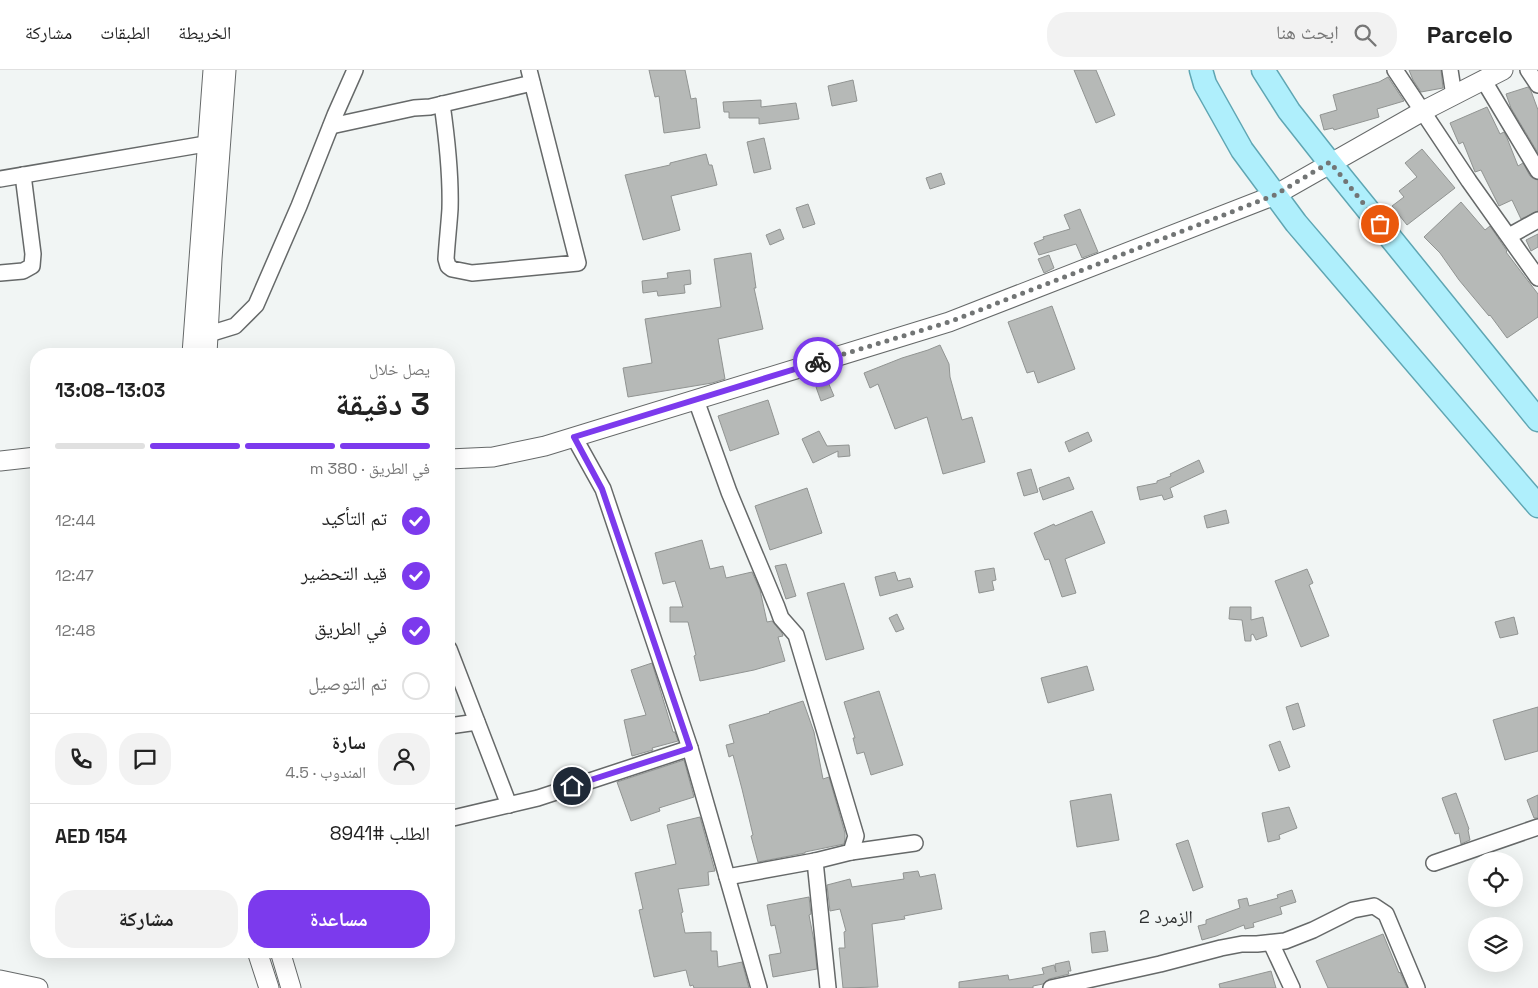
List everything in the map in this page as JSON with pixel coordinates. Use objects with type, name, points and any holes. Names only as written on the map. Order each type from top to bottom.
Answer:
[{"type":"main road","points":[[1201,70],[1205,84],[1242,150],[1296,223],[1538,506]]},
{"type":"main road","points":[[1263,70],[1290,111],[1330,162],[1538,420]]},
{"type":"street","points":[[208,348],[214,142],[213,70]]},
{"type":"street","points":[[193,348],[214,142],[226,70]]},
{"type":"street","points":[[208,334],[235,326],[256,305],[355,70]]},
{"type":"street","points":[[1395,70],[1469,181],[1538,278]]},
{"type":"street","points":[[1450,70],[1454,96]]},
{"type":"street","points":[[455,459],[493,457],[545,446],[949,322],[1275,195],[1330,162],[1423,111],[1504,70]]},
{"type":"street","points":[[1528,70],[1538,85]]},
{"type":"street","points":[[331,126],[414,108],[430,107],[531,77],[578,262],[472,273],[452,269],[448,266],[446,259],[450,180],[442,104]]},
{"type":"street","points":[[1484,81],[1538,171]]},
{"type":"street","points":[[0,179],[214,142]]},
{"type":"street","points":[[0,273],[23,270],[32,266],[33,254],[23,175]]},
{"type":"street","points":[[1509,236],[1538,220]]},
{"type":"street","points":[[696,400],[729,492],[777,607],[782,618],[796,635],[856,836],[851,852]]},
{"type":"street","points":[[574,437],[602,489],[690,748],[759,988]]},
{"type":"street","points":[[0,461],[30,458]]},
{"type":"street","points":[[455,665],[509,805]]},
{"type":"street","points":[[455,725],[477,722]]},
{"type":"street","points":[[455,818],[538,798],[690,748]]},
{"type":"street","points":[[1434,863],[1538,827]]},
{"type":"street","points":[[728,877],[815,861],[851,852],[914,843]]},
{"type":"street","points":[[815,861],[828,988]]},
{"type":"street","points":[[1051,988],[1160,964],[1221,948],[1242,944],[1285,941],[1313,930],[1353,910],[1374,906],[1386,914],[1417,988]]},
{"type":"street","points":[[1271,943],[1292,988]]},
{"type":"street","points":[[259,958],[269,988]]},
{"type":"street","points":[[282,958],[291,988]]},
{"type":"street","points":[[0,980],[38,988]]},
{"type":"building","points":[[649,70],[685,70],[691,99],[696,98],[700,128],[664,133],[659,96],[655,97]]},
{"type":"building","points":[[1074,70],[1096,70],[1115,115],[1096,123]]},
{"type":"building","points":[[1409,70],[1441,70],[1443,88],[1421,92]]},
{"type":"building","points":[[1388,77],[1404,101],[1377,109],[1379,117],[1334,130],[1333,128],[1324,130],[1320,115],[1337,110],[1333,95],[1379,82]]},
{"type":"building","points":[[853,80],[857,101],[832,106],[828,86]]},
{"type":"building","points":[[1528,87],[1538,110],[1538,153],[1511,108],[1506,94]]},
{"type":"building","points":[[761,100],[761,107],[796,103],[799,119],[759,124],[759,118],[729,118],[729,112],[724,112],[723,102]]},
{"type":"building","points":[[1487,107],[1500,134],[1504,132],[1518,166],[1523,163],[1530,176],[1538,180],[1538,211],[1521,219],[1512,200],[1499,206],[1481,170],[1475,172],[1463,142],[1459,144],[1450,123]]},
{"type":"building","points":[[764,138],[771,169],[754,173],[747,142]]},
{"type":"building","points":[[1422,149],[1455,188],[1407,225],[1392,206],[1404,197],[1399,191],[1417,177],[1405,163]]},
{"type":"building","points":[[706,154],[709,165],[712,165],[717,185],[671,196],[680,230],[643,240],[625,175],[670,165],[670,163]]},
{"type":"building","points":[[941,173],[945,184],[930,189],[926,178]]},
{"type":"building","points":[[1461,202],[1485,230],[1490,226],[1506,252],[1538,294],[1538,317],[1507,338],[1490,315],[1459,280],[1440,253],[1424,237]]},
{"type":"building","points":[[808,204],[815,224],[803,228],[796,208]]},
{"type":"building","points":[[1080,209],[1098,252],[1082,258],[1076,244],[1039,255],[1034,243],[1044,239],[1043,237],[1070,229],[1064,215]]},
{"type":"building","points":[[780,229],[784,239],[770,245],[766,235]]},
{"type":"building","points":[[1538,234],[1538,247],[1531,251],[1526,240]]},
{"type":"building","points":[[751,253],[756,288],[754,288],[763,329],[718,339],[725,379],[712,383],[628,397],[623,368],[652,363],[645,319],[721,307],[714,259]]},
{"type":"building","points":[[1049,255],[1054,268],[1044,273],[1038,259]]},
{"type":"building","points":[[690,270],[691,284],[684,285],[685,293],[658,296],[657,291],[643,293],[642,281],[668,278],[667,273]]},
{"type":"building","points":[[1052,306],[1075,369],[1038,383],[1034,371],[1027,373],[1008,322]]},
{"type":"building","points":[[940,345],[949,364],[950,377],[962,420],[972,417],[985,462],[943,474],[927,417],[895,429],[878,384],[870,388],[864,373]]},
{"type":"building","points":[[828,382],[834,396],[821,401],[816,387]]},
{"type":"building","points":[[768,400],[779,434],[730,451],[718,416]]},
{"type":"building","points":[[819,431],[827,446],[849,445],[850,456],[838,457],[838,451],[813,463],[802,439]]},
{"type":"building","points":[[1088,432],[1092,441],[1069,452],[1065,442]]},
{"type":"building","points":[[1199,460],[1204,472],[1170,488],[1173,497],[1164,500],[1162,495],[1140,500],[1137,487],[1157,483],[1157,481],[1171,476],[1170,474]]},
{"type":"building","points":[[1031,469],[1038,492],[1024,496],[1017,473]]},
{"type":"building","points":[[1069,477],[1074,489],[1043,500],[1039,488]]},
{"type":"building","points":[[807,488],[822,533],[770,550],[755,506]]},
{"type":"building","points":[[1226,510],[1229,523],[1207,528],[1204,516]]},
{"type":"building","points":[[1092,511],[1105,543],[1065,559],[1076,593],[1062,597],[1049,559],[1045,560],[1034,533]]},
{"type":"building","points":[[702,540],[710,569],[723,566],[726,578],[752,572],[760,590],[767,622],[772,621],[782,633],[783,636],[778,637],[785,661],[754,670],[700,681],[688,622],[670,622],[670,607],[683,607],[675,581],[663,584],[655,553]]},
{"type":"building","points":[[786,564],[796,596],[786,599],[775,566]]},
{"type":"building","points":[[994,568],[996,580],[992,581],[994,590],[979,593],[975,571]]},
{"type":"building","points":[[1307,569],[1313,583],[1309,585],[1329,636],[1301,647],[1275,581]]},
{"type":"building","points":[[895,572],[898,581],[910,578],[913,587],[880,596],[875,577]]},
{"type":"building","points":[[844,583],[864,649],[826,660],[807,593]]},
{"type":"building","points":[[1230,607],[1251,607],[1251,620],[1263,617],[1267,636],[1256,640],[1253,634],[1251,635],[1251,641],[1245,641],[1242,620],[1229,619]]},
{"type":"building","points":[[897,614],[904,629],[896,632],[889,618]]},
{"type":"building","points":[[1514,617],[1518,634],[1500,638],[1495,622]]},
{"type":"building","points":[[652,663],[673,732],[675,732],[678,741],[632,756],[624,720],[646,715],[631,670]]},
{"type":"building","points":[[1087,666],[1094,690],[1048,703],[1041,678]]},
{"type":"building","points":[[879,691],[903,765],[871,775],[864,752],[857,754],[853,738],[855,738],[844,702]]},
{"type":"building","points":[[803,701],[814,732],[823,779],[829,777],[845,833],[844,844],[758,862],[733,755],[729,757],[726,745],[734,743],[729,725]]},
{"type":"building","points":[[1298,703],[1305,726],[1293,730],[1286,707]]},
{"type":"building","points":[[1538,707],[1538,751],[1505,760],[1493,720]]},
{"type":"building","points":[[1280,741],[1290,767],[1279,771],[1269,745]]},
{"type":"building","points":[[684,760],[694,797],[659,808],[660,811],[631,821],[617,782]]},
{"type":"building","points":[[1456,793],[1469,829],[1470,840],[1461,844],[1459,833],[1455,834],[1442,798]]},
{"type":"building","points":[[1111,794],[1119,840],[1077,847],[1070,801]]},
{"type":"building","points":[[1538,795],[1538,818],[1534,818],[1527,800]]},
{"type":"building","points":[[1289,807],[1297,828],[1279,835],[1280,839],[1268,842],[1262,813]]},
{"type":"building","points":[[700,817],[715,871],[708,872],[709,885],[678,889],[685,933],[711,932],[711,951],[717,951],[718,967],[742,962],[749,988],[694,988],[693,985],[690,986],[686,970],[654,977],[639,910],[643,909],[635,873],[676,864],[667,825]]},
{"type":"building","points":[[1188,840],[1203,887],[1193,891],[1176,844]]},
{"type":"building","points":[[918,871],[920,877],[935,874],[942,909],[904,916],[905,919],[872,924],[878,987],[843,988],[839,948],[845,948],[844,932],[846,931],[840,909],[830,911],[827,885],[850,879],[852,887],[904,879],[903,873]]},
{"type":"building","points":[[1292,890],[1296,902],[1280,907],[1282,914],[1253,923],[1254,927],[1245,929],[1244,925],[1202,940],[1198,926],[1206,924],[1206,920],[1240,908],[1238,900],[1247,898],[1249,906],[1278,898],[1277,895]]},
{"type":"building","points":[[809,897],[811,914],[809,915],[817,969],[773,977],[769,955],[781,953],[775,925],[771,926],[767,905]]},
{"type":"building","points":[[1105,931],[1108,951],[1092,953],[1090,933]]},
{"type":"building","points":[[1383,934],[1407,988],[1328,988],[1316,961]]},
{"type":"building","points":[[1069,961],[1071,971],[1068,971],[1069,974],[1049,979],[1043,984],[1033,986],[1033,988],[959,988],[959,982],[1008,975],[1009,980],[1044,974],[1042,968],[1054,965],[1056,972],[1055,964]]},
{"type":"building","points":[[1271,971],[1276,988],[1220,988],[1219,984]]},
{"type":"way so far","points":[[818,362],[949,322],[1275,195],[1330,162],[1380,224]]},
{"type":"district","name":"الزمرد 2","points":[[1166,917]]},
{"type":"route","points":[[572,786],[690,748],[602,489],[574,437],[818,362]]}]
